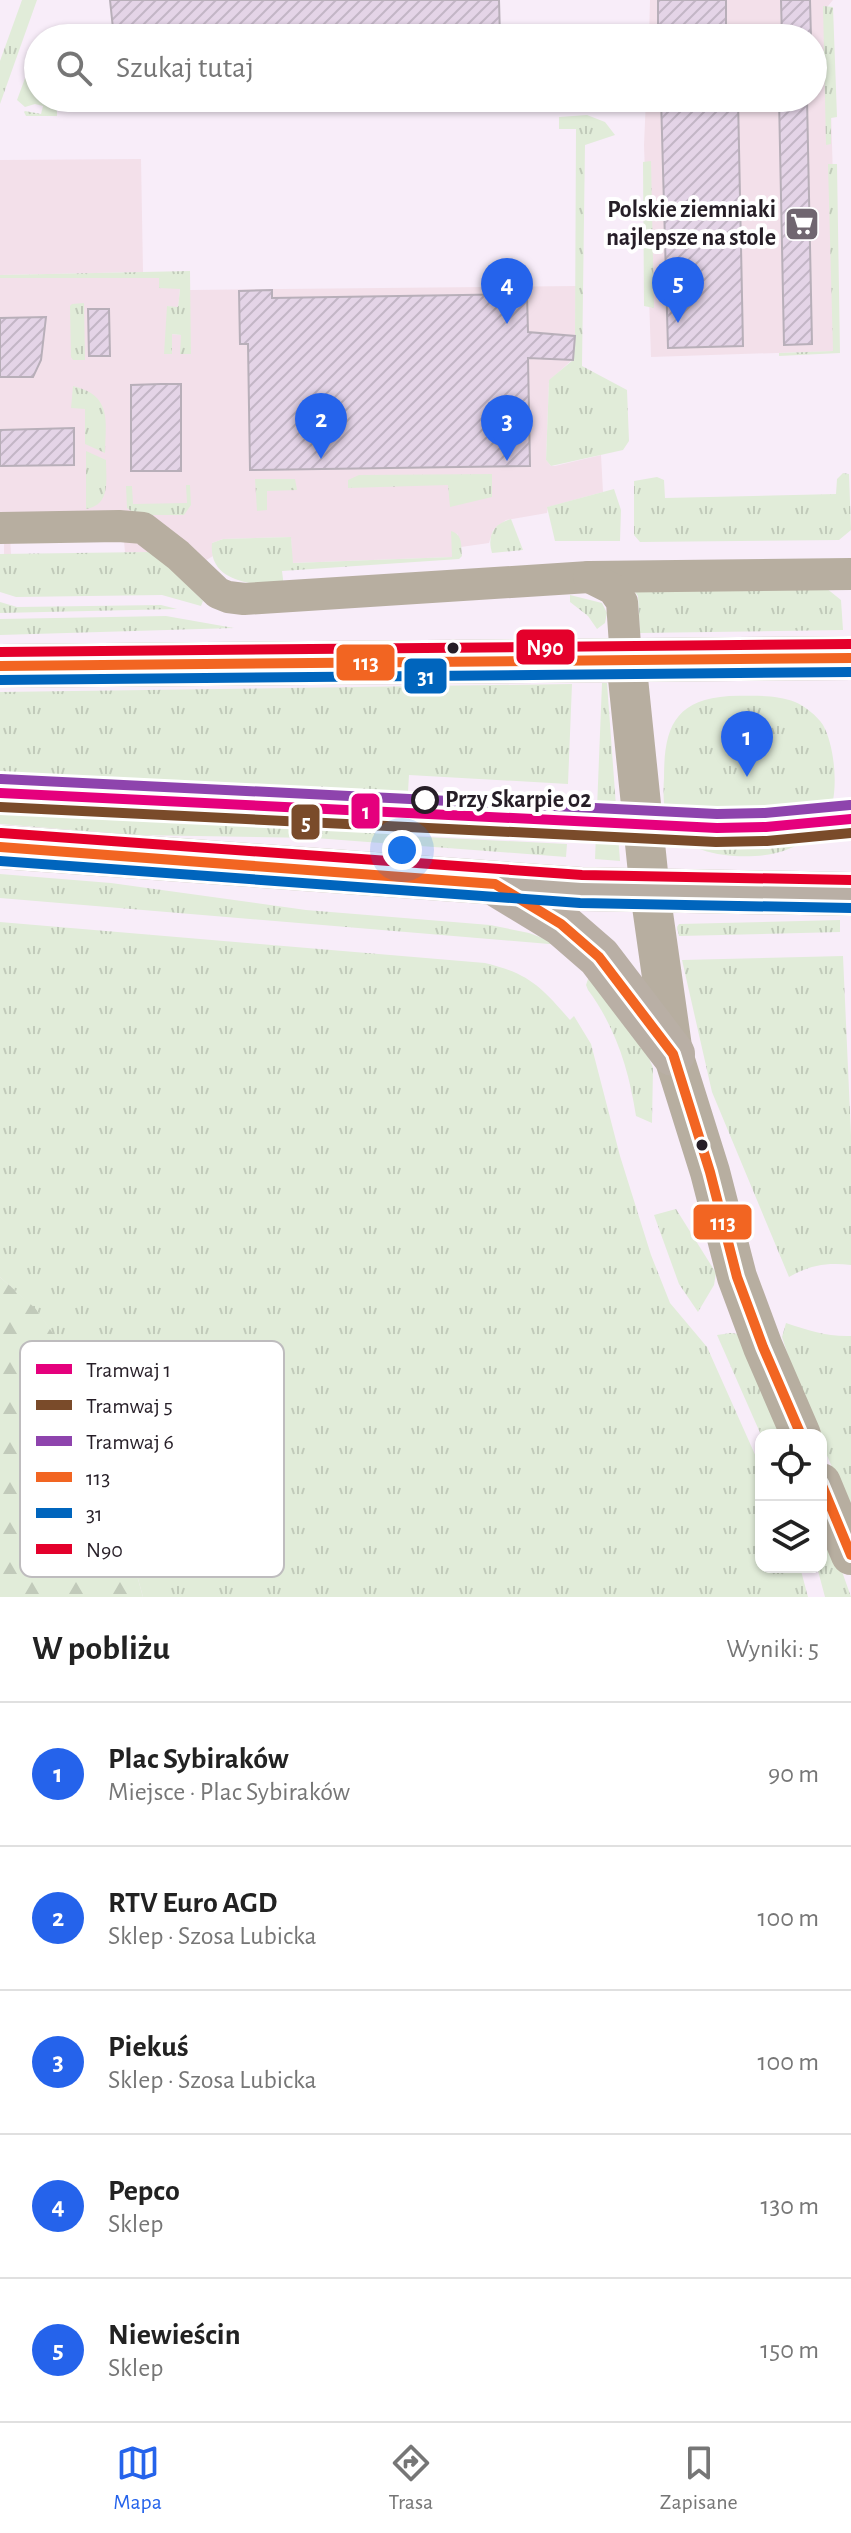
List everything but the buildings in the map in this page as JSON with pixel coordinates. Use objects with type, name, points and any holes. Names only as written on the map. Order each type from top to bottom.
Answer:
[{"type":"main road","points":[[0,666],[851,658]]},
{"type":"main road","points":[[0,847],[495,884],[650,892],[851,894]]},
{"type":"main road","points":[[495,884],[561,924],[599,957],[673,1054]]},
{"type":"street","points":[[0,528],[143,528],[178,555],[218,593],[244,599],[589,577],[851,574]]},
{"type":"street","points":[[589,577],[613,589],[622,602],[650,892],[673,1054],[710,1172],[737,1277],[798,1429]]},
{"type":"street","points":[[827,1497],[851,1555]]},
{"type":"shaded area","points":[[650,0],[833,0],[828,6],[838,351],[651,357],[645,112],[827,112],[827,24],[649,24]]},
{"type":"shaded area","points":[[141,159],[143,272],[0,275],[0,160]]},
{"type":"shaded area","points":[[0,278],[160,278],[180,289],[178,308],[167,306],[171,354],[171,334],[181,335],[190,290],[576,286],[575,336],[554,335],[573,359],[549,381],[546,460],[555,466],[601,455],[603,492],[548,507],[547,513],[506,520],[493,530],[489,543],[461,547],[457,533],[452,557],[292,563],[291,537],[223,539],[212,543],[213,556],[180,576],[148,552],[125,552],[123,531],[10,536],[11,554],[4,554],[4,536],[0,536]]},
{"type":"green space","points":[[22,0],[37,0],[28,24],[24,24],[24,37],[0,104],[0,61]]},
{"type":"green space","points":[[823,6],[833,7],[837,117],[831,118],[831,144],[826,145],[827,24],[823,24]]},
{"type":"green space","points":[[24,81],[24,106],[17,100]]},
{"type":"green space","points":[[24,112],[30,112],[57,112],[57,116],[26,116]]},
{"type":"green space","points":[[587,115],[605,122],[615,135],[585,145],[582,366],[627,390],[629,441],[623,450],[551,466],[546,460],[549,380],[573,360],[575,336],[576,129],[559,129],[559,117]]},
{"type":"green space","points":[[651,161],[654,308],[644,306],[643,162]]},
{"type":"green space","points":[[828,164],[837,164],[840,353],[779,356],[779,353],[833,351]]},
{"type":"green space","points":[[190,271],[191,354],[180,354],[181,335],[172,334],[172,354],[164,354],[167,306],[178,307],[180,289],[159,288],[159,278],[0,278],[0,275]]},
{"type":"green space","points":[[84,303],[85,360],[73,360],[70,306]]},
{"type":"green space","points":[[73,386],[86,390],[101,403],[106,420],[105,453],[85,444],[85,409],[71,408]]},
{"type":"green space","points":[[86,451],[106,460],[106,476],[100,502],[86,509]]},
{"type":"green space","points":[[843,473],[849,474],[851,530],[839,540],[640,542],[634,535],[634,481],[657,477],[664,480],[665,498],[836,494],[837,479]]},
{"type":"green space","points":[[492,474],[492,497],[450,507],[448,485],[348,488],[348,480],[359,475]]},
{"type":"green space","points":[[255,479],[295,479],[297,490],[267,491],[267,510],[257,511]]},
{"type":"green space","points":[[186,485],[190,485],[191,505],[184,515],[137,515],[127,508],[126,486],[132,486],[133,504],[187,503]]},
{"type":"green space","points":[[614,489],[621,510],[620,541],[555,541],[547,507]]},
{"type":"green space","points":[[511,519],[523,550],[492,553],[490,541],[493,532]]},
{"type":"green space","points":[[451,531],[461,541],[462,556],[459,559],[282,571],[284,587],[236,579],[218,567],[213,557],[212,543],[223,539],[291,537],[293,563],[452,557]]},
{"type":"green space","points":[[148,552],[159,556],[203,601],[201,606],[162,595],[16,597],[0,592],[0,554]]},
{"type":"green space","points":[[631,587],[826,588],[841,600],[843,630],[640,633],[638,596]]},
{"type":"green space","points":[[570,595],[602,603],[607,613],[605,623],[597,629],[588,616],[570,602]]},
{"type":"green space","points":[[0,602],[17,607],[161,605],[177,609],[0,613]]},
{"type":"green space","points":[[166,616],[234,628],[0,635],[0,619]]},
{"type":"green space","points":[[602,683],[607,683],[620,861],[595,859]]},
{"type":"green space","points":[[572,684],[568,784],[409,775],[408,792],[397,792],[396,817],[406,818],[406,836],[567,844],[566,857],[315,838],[135,835],[0,824],[0,692]]},
{"type":"green space","points":[[729,696],[771,697],[795,702],[818,718],[827,735],[835,776],[829,816],[811,836],[789,849],[753,856],[713,853],[677,836],[668,821],[664,784],[670,731],[684,711],[696,703]]},
{"type":"green space","points":[[0,874],[111,883],[306,910],[490,925],[529,933],[561,945],[0,898]]},
{"type":"green space","points":[[840,920],[840,932],[679,936],[677,927],[679,924]]},
{"type":"green space","points":[[0,922],[485,963],[500,967],[534,983],[570,1020],[574,1016],[591,1044],[620,1156],[651,1255],[670,1303],[707,1347],[755,1455],[755,1573],[802,1573],[808,1597],[143,1597],[138,1577],[284,1577],[284,1341],[58,1341],[36,1310],[0,1277]]},
{"type":"green space","points":[[843,956],[851,1135],[851,1265],[819,1265],[789,1277],[712,1092],[682,960]]},
{"type":"green space","points":[[589,976],[644,1046],[653,1068],[652,1123],[636,1116],[620,1050],[588,990]]},
{"type":"green space","points":[[676,1209],[716,1273],[714,1285],[698,1312],[679,1284],[654,1215]]},
{"type":"green space","points":[[0,1277],[36,1309],[58,1341],[20,1341],[20,1577],[138,1577],[143,1597],[0,1597]]},
{"type":"green space","points":[[786,1323],[826,1334],[851,1336],[851,1513],[827,1455],[827,1429],[816,1429],[782,1337]]},
{"type":"green space","points":[[738,1334],[781,1429],[758,1429],[717,1335]]},
{"type":"green space","points":[[827,1537],[851,1597],[825,1597],[819,1573],[827,1573]]},
{"type":"tram line","name":"6","points":[[1,779],[717,814],[850,805]]},
{"type":"tram line","name":"1","points":[[0,793],[717,828],[851,819]]},
{"type":"tram line","name":"5","points":[[0,807],[716,842],[851,833]]},
{"type":"transit line","name":"N90","points":[[0,652],[851,644]]},
{"type":"transit line","name":"113","points":[[0,666],[851,658]]},
{"type":"transit line","name":"31","points":[[0,680],[851,672]]},
{"type":"transit line","name":"N90","points":[[1,833],[582,875],[851,880]]},
{"type":"transit line","name":"113","points":[[0,847],[495,884],[561,924],[599,957],[673,1054],[710,1172],[737,1277],[798,1429]]},
{"type":"transit line","name":"31","points":[[0,861],[580,903],[851,908]]},
{"type":"transit line","name":"113","points":[[827,1497],[851,1555]]},
{"type":"place","name":"Polskie ziemniaki najlepsze na stole","points":[[802,224]]},
{"type":"place","name":"Niewieścin","points":[[678,323]]},
{"type":"place","name":"Pepco","points":[[507,324]]},
{"type":"place","name":"RTV Euro AGD","points":[[321,459]]},
{"type":"place","name":"Piekuś","points":[[507,461]]},
{"type":"place","name":"Plac Sybiraków","points":[[747,777]]},
{"type":"place","name":"Przy Skarpie 02","points":[[425,800]]}]
